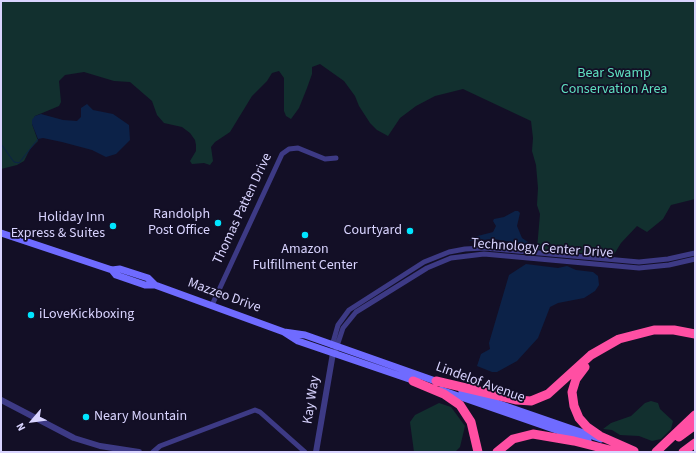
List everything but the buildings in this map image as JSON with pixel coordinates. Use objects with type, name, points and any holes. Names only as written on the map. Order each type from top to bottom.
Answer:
[{"type":"highway","points":[[436,381],[515,400],[531,400],[548,394],[591,355],[619,338],[654,330],[674,330],[695,334]]},
{"type":"highway","points":[[636,451],[600,436],[584,425],[576,412],[572,400],[573,386],[576,379],[588,364],[600,354],[628,340],[662,334],[695,339]]},
{"type":"highway","points":[[413,381],[444,394],[460,405],[471,422],[478,452]]},
{"type":"highway","points":[[658,452],[695,414]]},
{"type":"highway","points":[[658,452],[695,425]]},
{"type":"highway","points":[[497,452],[513,439],[533,434],[574,441],[619,452]]},
{"type":"highway","points":[[683,452],[695,443]]},
{"type":"main road","name":"Mazzeo Drive","points":[[1,233],[112,270],[116,275],[145,285],[155,285],[284,332],[295,339],[313,346]]},
{"type":"main road","name":"Mazzeo Drive","points":[[284,332],[297,333],[313,338]]},
{"type":"main road","name":"Lindelof Avenue","points":[[313,338],[636,451]]},
{"type":"main road","name":"Lindelof Avenue","points":[[313,346],[619,452]]},
{"type":"street","name":"Thomas Patten Drive","points":[[212,306],[282,154],[289,149],[298,148],[326,159],[336,158]]},
{"type":"street","name":"Technology Center Drive","points":[[333,353],[338,325],[349,310],[419,265],[449,252],[484,248],[639,262],[668,259],[695,252]]},
{"type":"street","name":"Technology Center Drive","points":[[335,345],[343,328],[356,312],[427,268],[456,257],[473,254],[491,255],[639,268],[669,265],[695,259]]},
{"type":"street","name":"Kay Way","points":[[316,452],[333,353]]},
{"type":"street","points":[[1,400],[67,436],[118,451],[139,452]]},
{"type":"street","points":[[153,452],[160,446],[255,410],[260,412],[305,452]]},
{"type":"green space","name":"Bear Swamp Conservation Area","points":[[1,1],[695,1],[695,199],[671,205],[663,219],[647,232],[637,226],[621,243],[613,256],[537,249],[540,214],[537,205],[538,188],[536,165],[532,151],[533,138],[531,121],[463,89],[435,96],[416,106],[400,118],[388,136],[377,130],[370,123],[359,106],[355,96],[344,81],[320,64],[312,67],[312,74],[299,108],[291,119],[286,116],[284,111],[284,78],[279,71],[272,73],[267,81],[252,96],[230,132],[215,142],[211,147],[213,161],[210,165],[204,163],[192,164],[190,161],[196,151],[196,145],[195,140],[190,133],[182,127],[164,123],[157,115],[152,101],[130,82],[114,81],[84,72],[65,75],[59,81],[61,102],[59,106],[35,116],[32,124],[38,141],[30,149],[24,161],[17,165],[1,169]]},
{"type":"green space","points":[[651,401],[658,403],[660,409],[673,421],[671,429],[661,439],[652,441],[639,436],[620,435],[612,430],[603,429],[611,423],[631,416],[645,403]]},
{"type":"green space","points":[[439,403],[451,407],[465,426],[460,447],[455,452],[414,452],[410,422],[415,415]]},
{"type":"water","points":[[87,104],[93,110],[113,114],[129,125],[130,140],[116,154],[106,157],[92,150],[62,142],[43,138],[38,139],[32,124],[32,120],[35,116],[41,114],[63,120],[77,121],[81,117],[81,108]]},
{"type":"water","points":[[515,211],[520,213],[517,226],[522,238],[534,246],[494,239],[469,241],[474,237],[493,232],[496,226],[493,221],[494,219],[504,217]]},
{"type":"water","points":[[526,264],[558,268],[567,266],[576,270],[593,272],[598,276],[599,285],[595,291],[584,298],[558,303],[550,307],[538,338],[517,361],[497,372],[492,372],[477,366],[481,354],[490,349],[489,343],[509,275]]},
{"type":"waterway","points":[[1,144],[14,162],[19,163],[38,139]]},
{"type":"place","name":"Randolph Post Office","points":[[218,223]]},
{"type":"place","name":"Holiday Inn Express & Suites","points":[[113,226]]},
{"type":"place","name":"Courtyard","points":[[410,231]]},
{"type":"place","name":"Amazon Fulfillment Center","points":[[305,235]]},
{"type":"place","name":"iLoveKickboxing","points":[[31,315]]},
{"type":"place","name":"Neary Mountain","points":[[86,417]]}]
